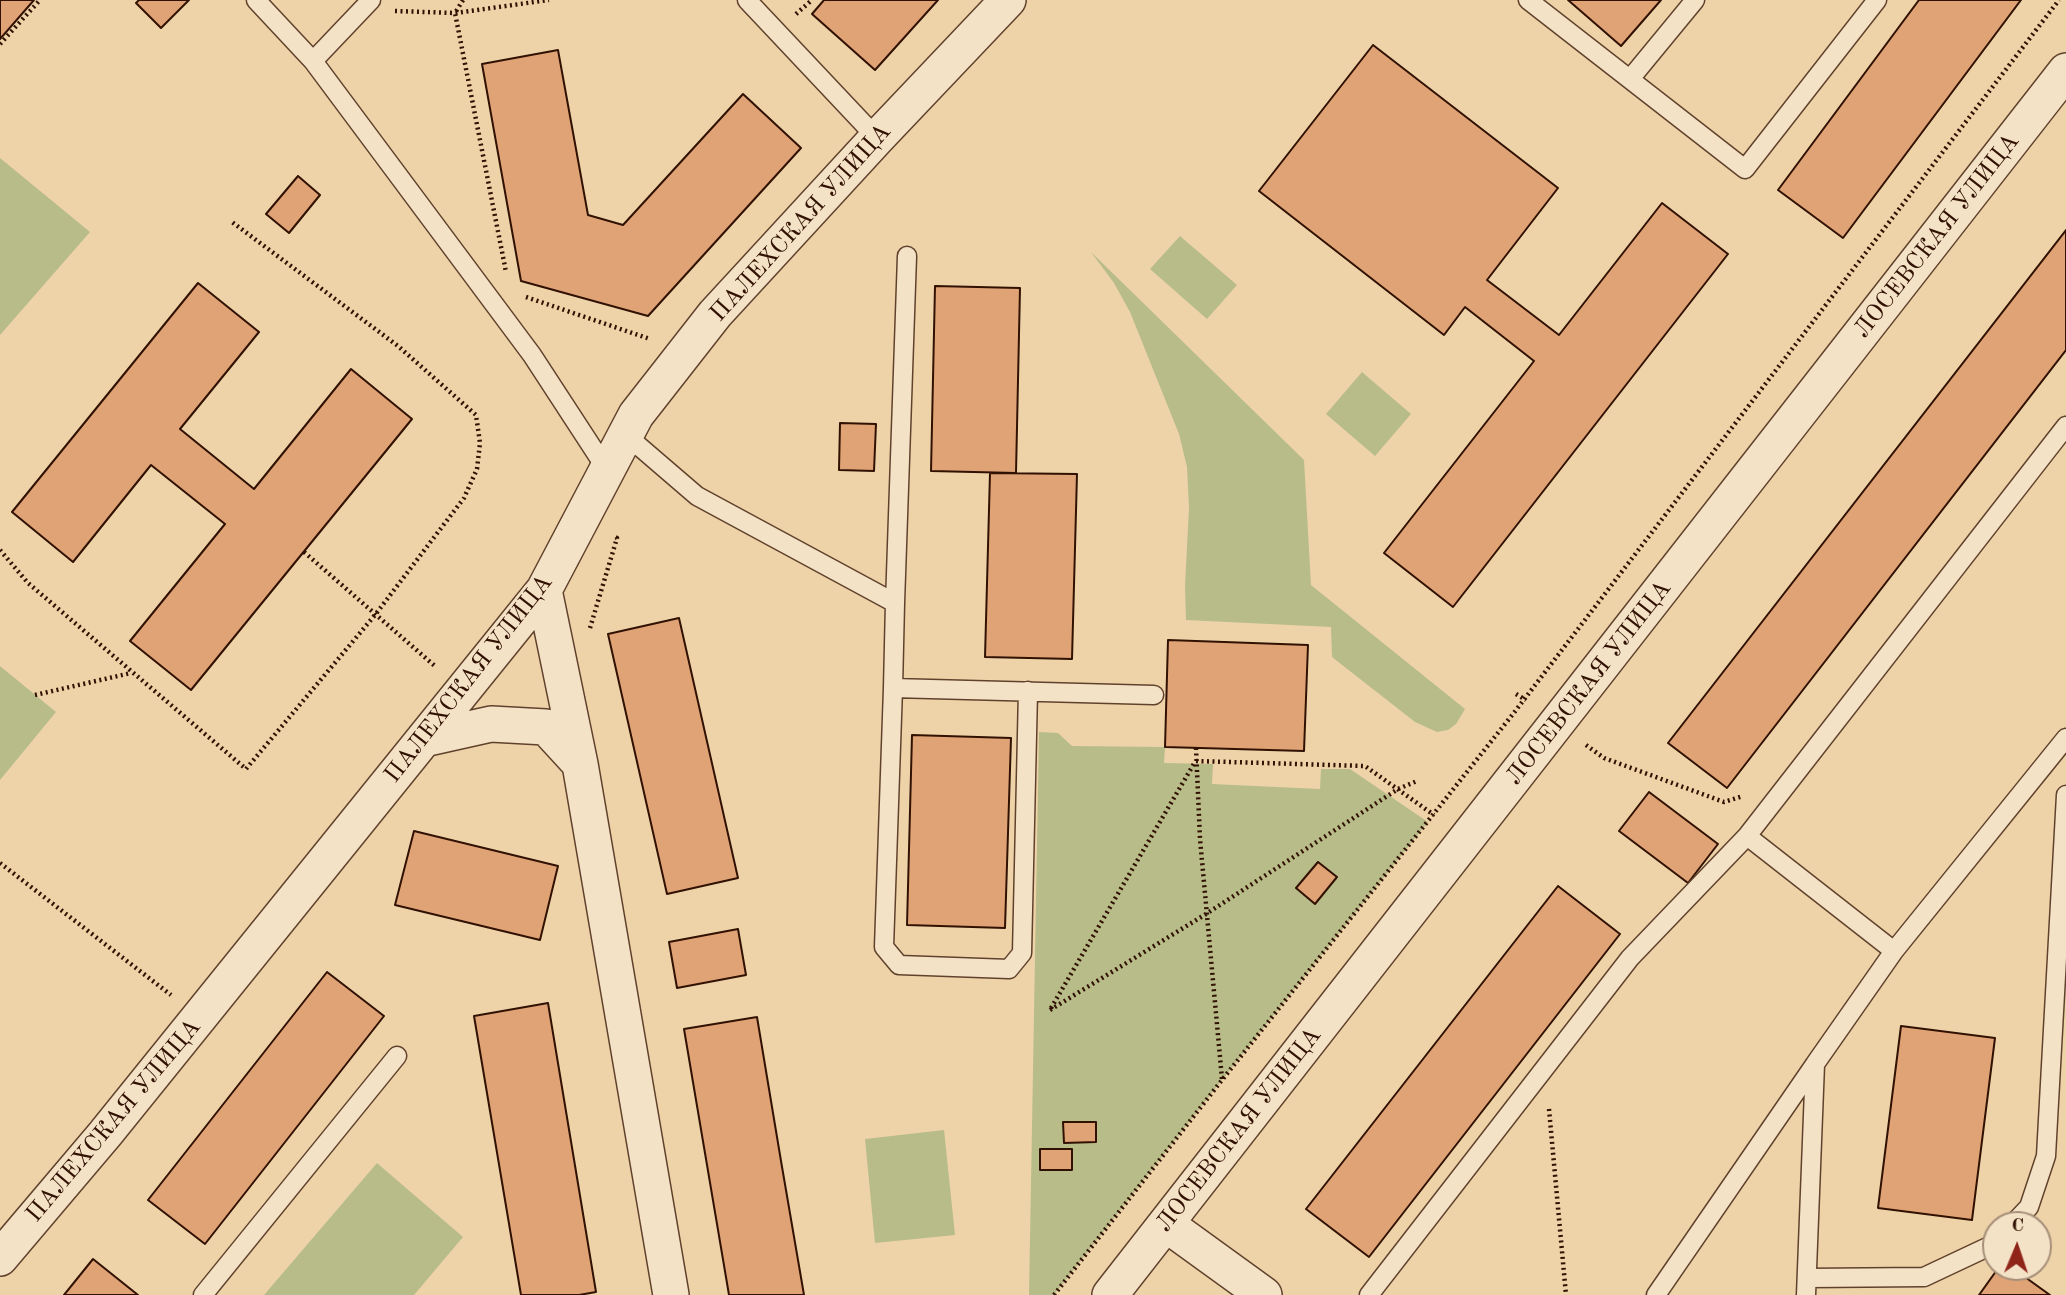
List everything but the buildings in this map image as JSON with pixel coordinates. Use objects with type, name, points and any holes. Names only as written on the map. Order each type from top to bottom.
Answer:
[{"type":"street","name":"ПАЛЕХСКАЯ УЛИЦА","points":[[0,1258],[105,1134],[544,590],[636,415],[715,314],[1008,0]]},
{"type":"street","name":"ЛОСЕВСКАЯ УЛИЦА","points":[[1110,1295],[2066,71]]},
{"type":"street","points":[[544,590],[580,764],[671,1295]]},
{"type":"street","points":[[424,739],[492,724],[546,727],[580,764]]},
{"type":"street","points":[[1166,1224],[1264,1295]]},
{"type":"lane","points":[[256,0],[313,61],[532,355],[607,470]]},
{"type":"lane","points":[[747,0],[877,138]]},
{"type":"lane","points":[[1528,0],[1745,169],[1877,0]]},
{"type":"lane","points":[[1630,79],[1695,0]]},
{"type":"lane","points":[[313,61],[367,5]]},
{"type":"lane","points":[[908,257],[884,947],[899,965],[1009,969],[1022,953],[1028,691]]},
{"type":"lane","points":[[1368,1295],[1630,958],[1746,836],[1788,784],[2066,426]]},
{"type":"lane","points":[[626,435],[697,496],[895,603]]},
{"type":"lane","points":[[893,688],[1154,695]]},
{"type":"lane","points":[[1656,1295],[1894,951],[2066,738]]},
{"type":"lane","points":[[2026,1211],[2046,1156],[2063,908],[2066,795]]},
{"type":"lane","points":[[1746,836],[1894,951]]},
{"type":"lane","points":[[204,1295],[397,1056]]},
{"type":"lane","points":[[1815,1064],[1807,1287],[1924,1277],[1982,1249]]},
{"type":"path","points":[[0,44],[40,0]]},
{"type":"path","points":[[463,0],[455,13],[508,279]]},
{"type":"path","points":[[367,5],[455,13],[549,0]]},
{"type":"path","points":[[1054,1295],[1434,815],[2059,0]]},
{"type":"path","points":[[0,550],[28,583],[246,769],[375,614],[464,498],[477,469],[480,443],[476,415],[398,346],[232,222]]},
{"type":"path","points":[[523,297],[655,340]]},
{"type":"path","points":[[304,552],[440,670]]},
{"type":"path","points":[[35,695],[132,672]]},
{"type":"path","points":[[1516,694],[1604,758],[1724,802],[1788,784]]},
{"type":"path","points":[[1196,748],[1206,914],[1222,1080]]},
{"type":"path","points":[[1196,761],[1365,766],[1434,815]]},
{"type":"path","points":[[1196,761],[1050,1010],[1206,914],[1398,789],[1417,781]]},
{"type":"path","points":[[0,863],[177,1000]]},
{"type":"path","points":[[1535,1081],[1548,1102],[1566,1295]]},
{"type":"green space","points":[[0,158],[90,232],[0,335]]},
{"type":"green space","points":[[1180,236],[1237,285],[1207,319],[1150,269]]},
{"type":"green space","points":[[1091,252],[1304,460],[1311,585],[1465,709],[1456,724],[1448,730],[1437,732],[1415,722],[1332,657],[1331,627],[1186,620],[1189,508],[1187,467],[1179,434],[1130,312],[1114,283]]},
{"type":"green space","points":[[1362,372],[1411,414],[1375,456],[1326,414]]},
{"type":"green space","points":[[0,666],[56,712],[0,780]]},
{"type":"green space","points":[[1039,732],[1058,733],[1072,746],[1165,747],[1164,763],[1213,764],[1212,784],[1320,789],[1321,769],[1350,769],[1428,822],[1054,1295],[1029,1295]]},
{"type":"green space","points":[[944,1130],[955,1235],[875,1243],[865,1139]]},
{"type":"green space","points":[[377,1163],[463,1237],[414,1295],[264,1295]]}]
